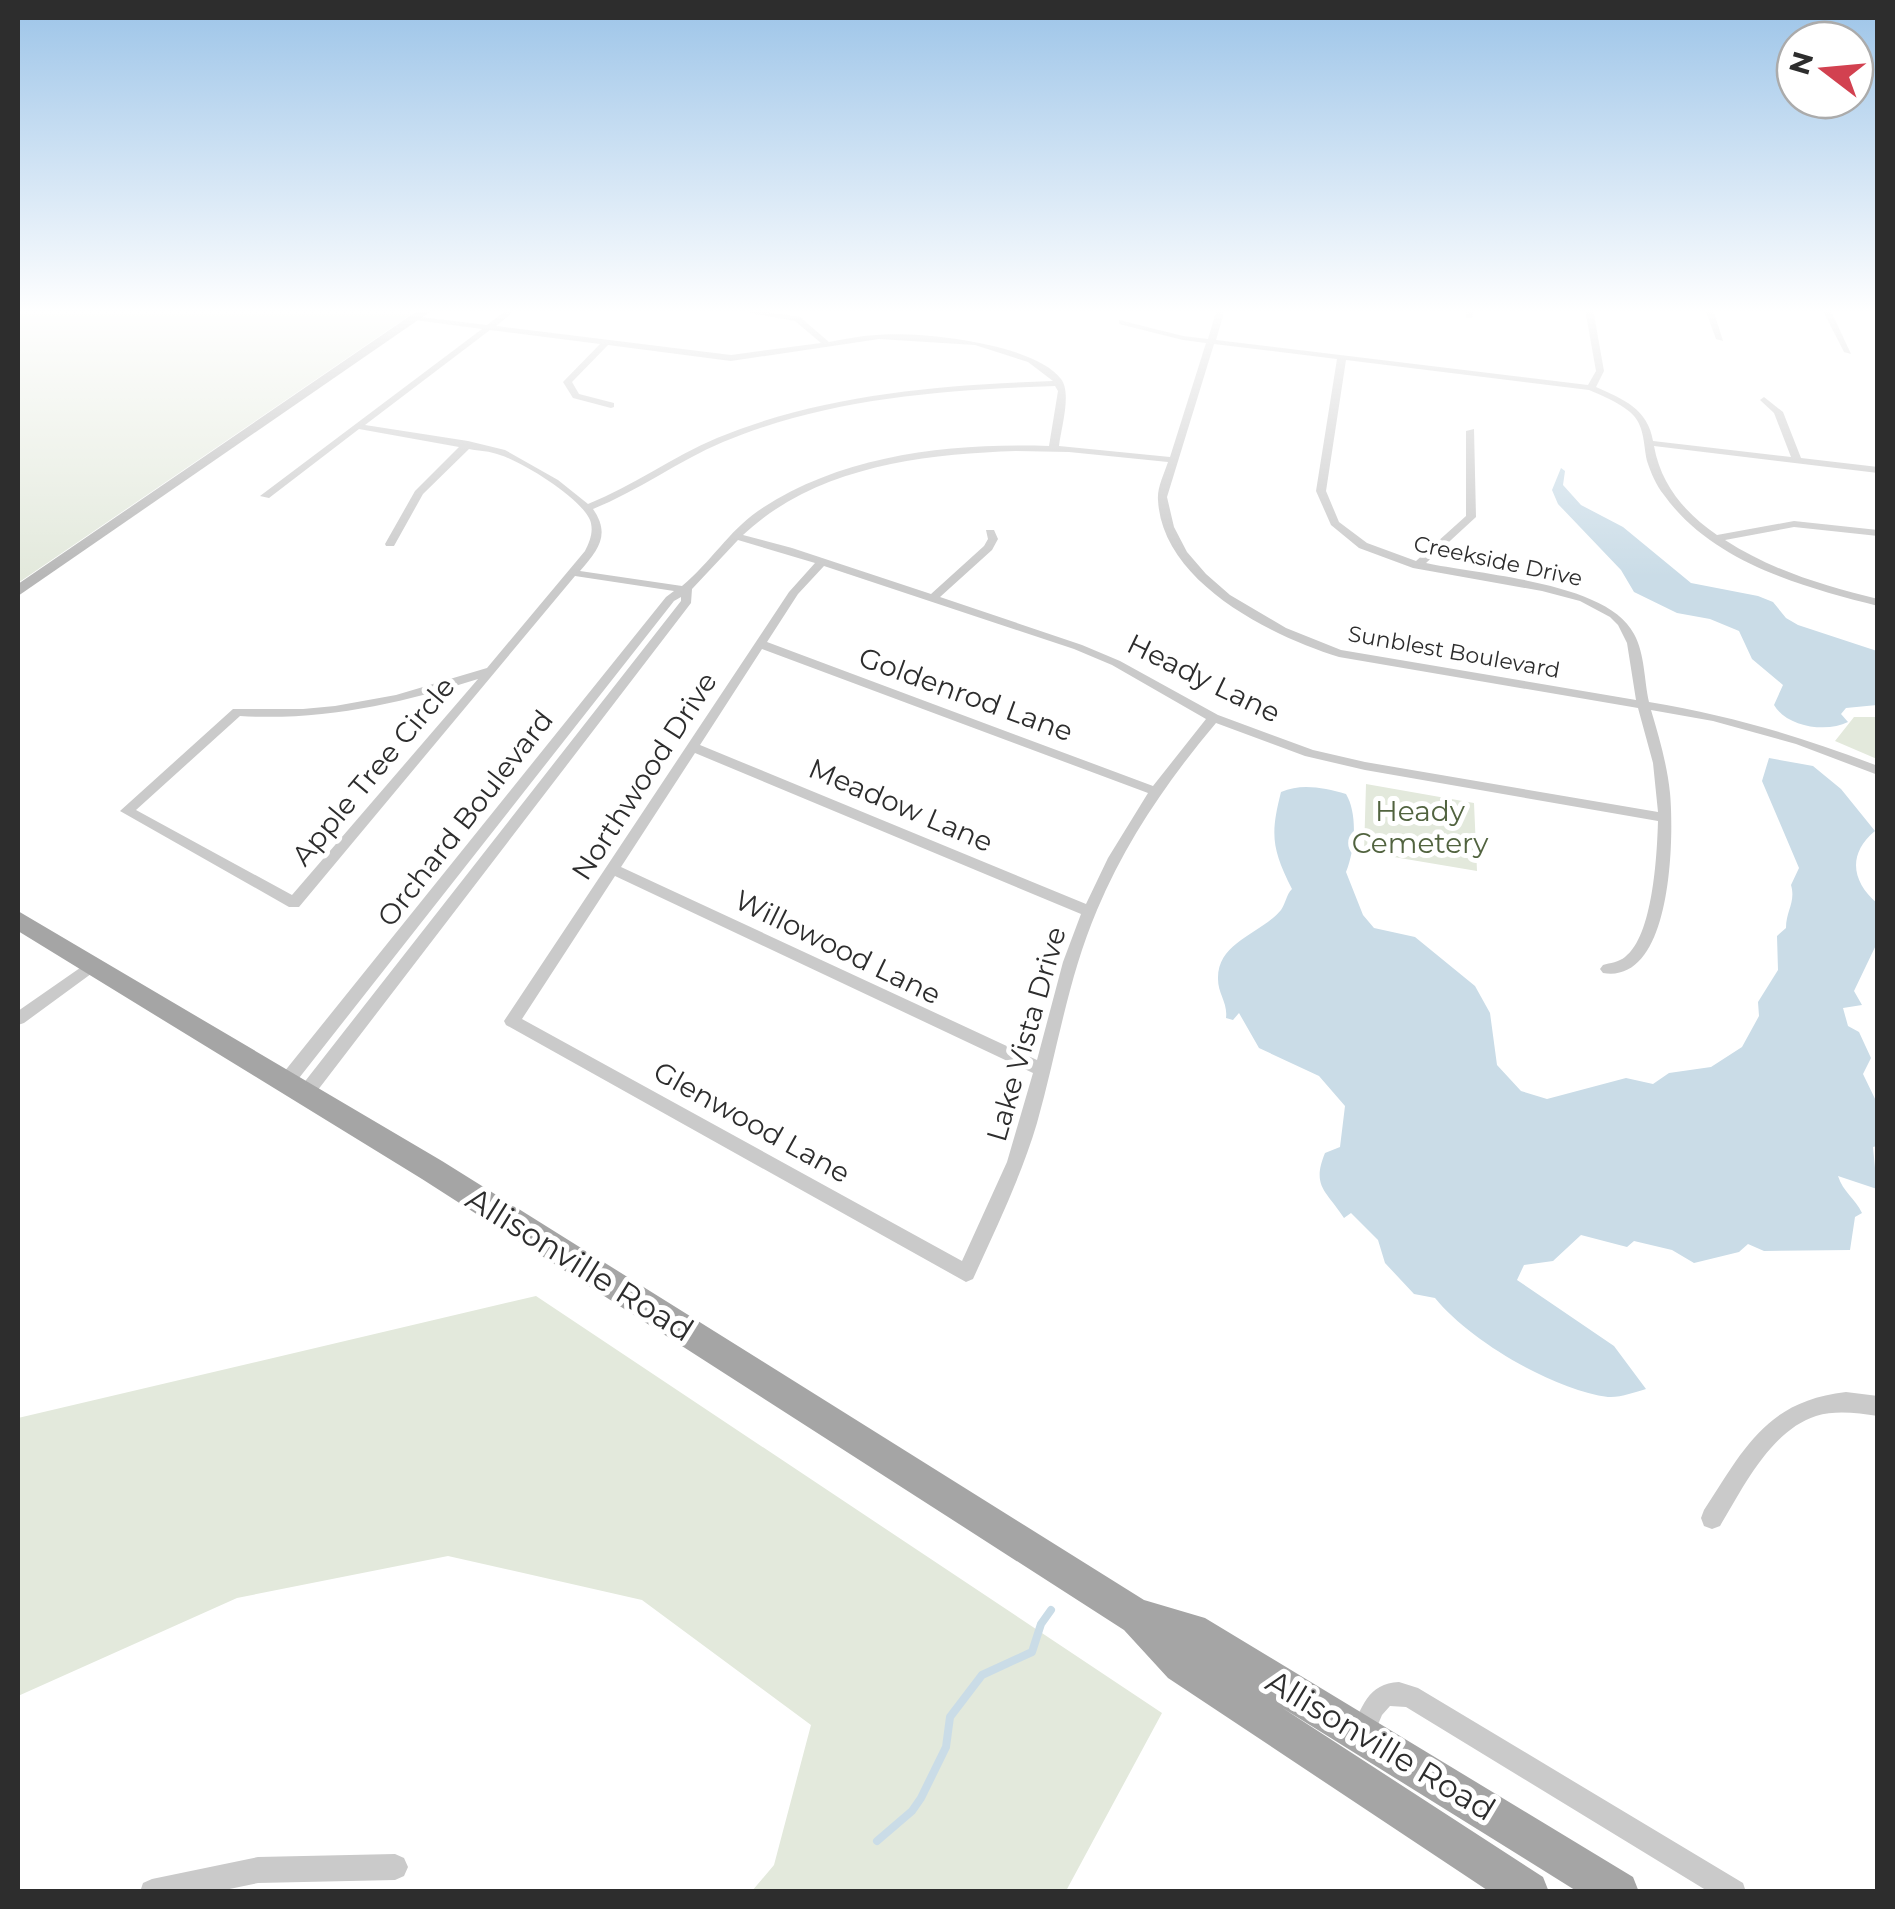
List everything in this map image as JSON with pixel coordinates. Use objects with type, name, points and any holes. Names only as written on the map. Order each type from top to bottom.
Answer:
[{"type":"main road","points":[[18,591],[299,398]]},
{"type":"main road","name":"Allisonville Road","points":[[18,920],[90,968],[296,1088],[1137,1617],[1180,1666],[1528,1892]]},
{"type":"main road","name":"Allisonville Road","points":[[1137,1617],[1192,1632],[1618,1892]]},
{"type":"street","points":[[265,496],[394,398]]},
{"type":"street","points":[[584,398],[610,405]]},
{"type":"street","points":[[588,508],[712,444],[794,417],[883,398]]},
{"type":"street","points":[[1054,447],[1062,398]]},
{"type":"street","name":"Sunblest Boulevard","points":[[1192,398],[1162,497],[1164,515],[1176,544],[1216,588],[1266,621],[1326,649],[1355,657],[1747,725],[1878,771]]},
{"type":"street","name":"Creekside Drive","points":[[1336,398],[1322,500],[1330,517],[1356,540],[1417,566],[1557,590],[1604,608],[1630,634],[1643,704],[1659,760],[1665,818],[1661,880],[1632,960],[1608,969]]},
{"type":"street","points":[[1612,398],[1635,410],[1646,423],[1659,480],[1668,496],[1718,538],[1785,573],[1878,602]]},
{"type":"street","points":[[1764,400],[1778,412],[1798,460]]},
{"type":"street","points":[[357,426],[468,444],[523,462],[588,508],[596,524],[596,538],[574,573],[491,671]]},
{"type":"street","points":[[1417,566],[1471,517],[1471,431]]},
{"type":"street","points":[[1650,442],[1878,470]]},
{"type":"street","points":[[390,544],[419,493],[468,444]]},
{"type":"street","name":"Orchard Boulevard","points":[[296,1088],[670,599],[686,590],[734,536],[780,503],[864,469],[962,450],[1054,447],[1173,460]]},
{"type":"street","points":[[1718,538],[1794,524],[1878,533]]},
{"type":"street","points":[[933,598],[988,548],[993,539],[990,532]]},
{"type":"street","name":"Heady Lane","points":[[734,536],[933,598],[1105,658],[1214,718],[1289,746],[1347,762],[1665,818]]},
{"type":"street","name":"Northwood Drive","points":[[512,1020],[760,644],[802,582],[822,562]]},
{"type":"street","points":[[574,573],[686,590]]},
{"type":"street","name":"Orchard Boulevard","points":[[296,1088],[687,602],[686,590]]},
{"type":"street","name":"Goldenrod Lane","points":[[760,644],[1155,791]]},
{"type":"street","name":"Apple Tree Circle","points":[[491,671],[294,902],[127,812],[237,712],[286,716],[341,712],[491,671]]},
{"type":"street","name":"Lake Vista Drive","points":[[966,1272],[1020,1150],[1066,974],[1090,910],[1110,866],[1155,791],[1214,718]]},
{"type":"street","name":"Meadow Lane","points":[[693,748],[1090,910]]},
{"type":"street","name":"Willowood Lane","points":[[613,869],[1042,1070]]},
{"type":"street","points":[[18,1019],[90,968]]},
{"type":"street","name":"Glenwood Lane","points":[[512,1020],[966,1272]]},
{"type":"street","points":[[1712,1518],[1766,1437],[1794,1413],[1824,1403],[1878,1406]]},
{"type":"street","points":[[1363,1733],[1378,1697],[1386,1692],[1410,1696],[1734,1892]]},
{"type":"street","points":[[152,1892],[258,1870],[395,1866]]},
{"type":"green space","points":[[18,398],[289,398],[18,583]]},
{"type":"green space","points":[[1854,717],[1877,717],[1877,759],[1835,741]]},
{"type":"green space","name":"Heady Cemetery","points":[[1366,784],[1474,803],[1477,871],[1364,852]]},
{"type":"green space","points":[[536,1296],[1162,1713],[1066,1891],[752,1891],[774,1865],[811,1725],[642,1600],[448,1556],[237,1598],[18,1696],[18,1418]]},
{"type":"water","points":[[1561,468],[1565,471],[1563,485],[1581,505],[1623,527],[1691,583],[1758,596],[1773,602],[1798,625],[1877,651],[1877,705],[1846,708],[1841,714],[1848,722],[1829,727],[1798,723],[1780,712],[1774,705],[1783,685],[1752,659],[1739,631],[1710,619],[1677,613],[1634,592],[1621,570],[1558,504],[1552,490]]},
{"type":"water","points":[[1769,758],[1813,766],[1841,789],[1875,831],[1860,849],[1856,868],[1862,886],[1877,903],[1877,943],[1854,991],[1862,1005],[1843,1008],[1848,1026],[1859,1032],[1871,1058],[1863,1074],[1877,1103],[1877,1146],[1873,1147],[1877,1189],[1838,1176],[1862,1213],[1855,1217],[1850,1250],[1764,1251],[1748,1244],[1739,1252],[1694,1263],[1672,1250],[1634,1241],[1627,1247],[1581,1235],[1553,1261],[1524,1265],[1517,1280],[1614,1346],[1646,1389],[1613,1397],[1586,1392],[1514,1361],[1469,1330],[1435,1298],[1414,1294],[1385,1263],[1378,1240],[1351,1213],[1344,1218],[1323,1188],[1320,1174],[1325,1153],[1340,1147],[1345,1106],[1319,1076],[1259,1048],[1239,1013],[1233,1020],[1226,1018],[1218,984],[1220,966],[1232,947],[1281,910],[1292,889],[1275,842],[1281,792],[1305,787],[1330,790],[1346,794],[1350,802],[1353,843],[1346,872],[1363,915],[1374,928],[1415,937],[1475,986],[1490,1013],[1497,1065],[1521,1091],[1547,1099],[1626,1078],[1653,1084],[1669,1073],[1711,1067],[1742,1047],[1759,1016],[1758,1002],[1778,970],[1777,936],[1786,928],[1791,885],[1799,868],[1762,781]]},
{"type":"waterway","points":[[877,1841],[912,1811],[921,1798],[946,1747],[950,1717],[982,1675],[1032,1652],[1041,1624],[1051,1610]]}]
